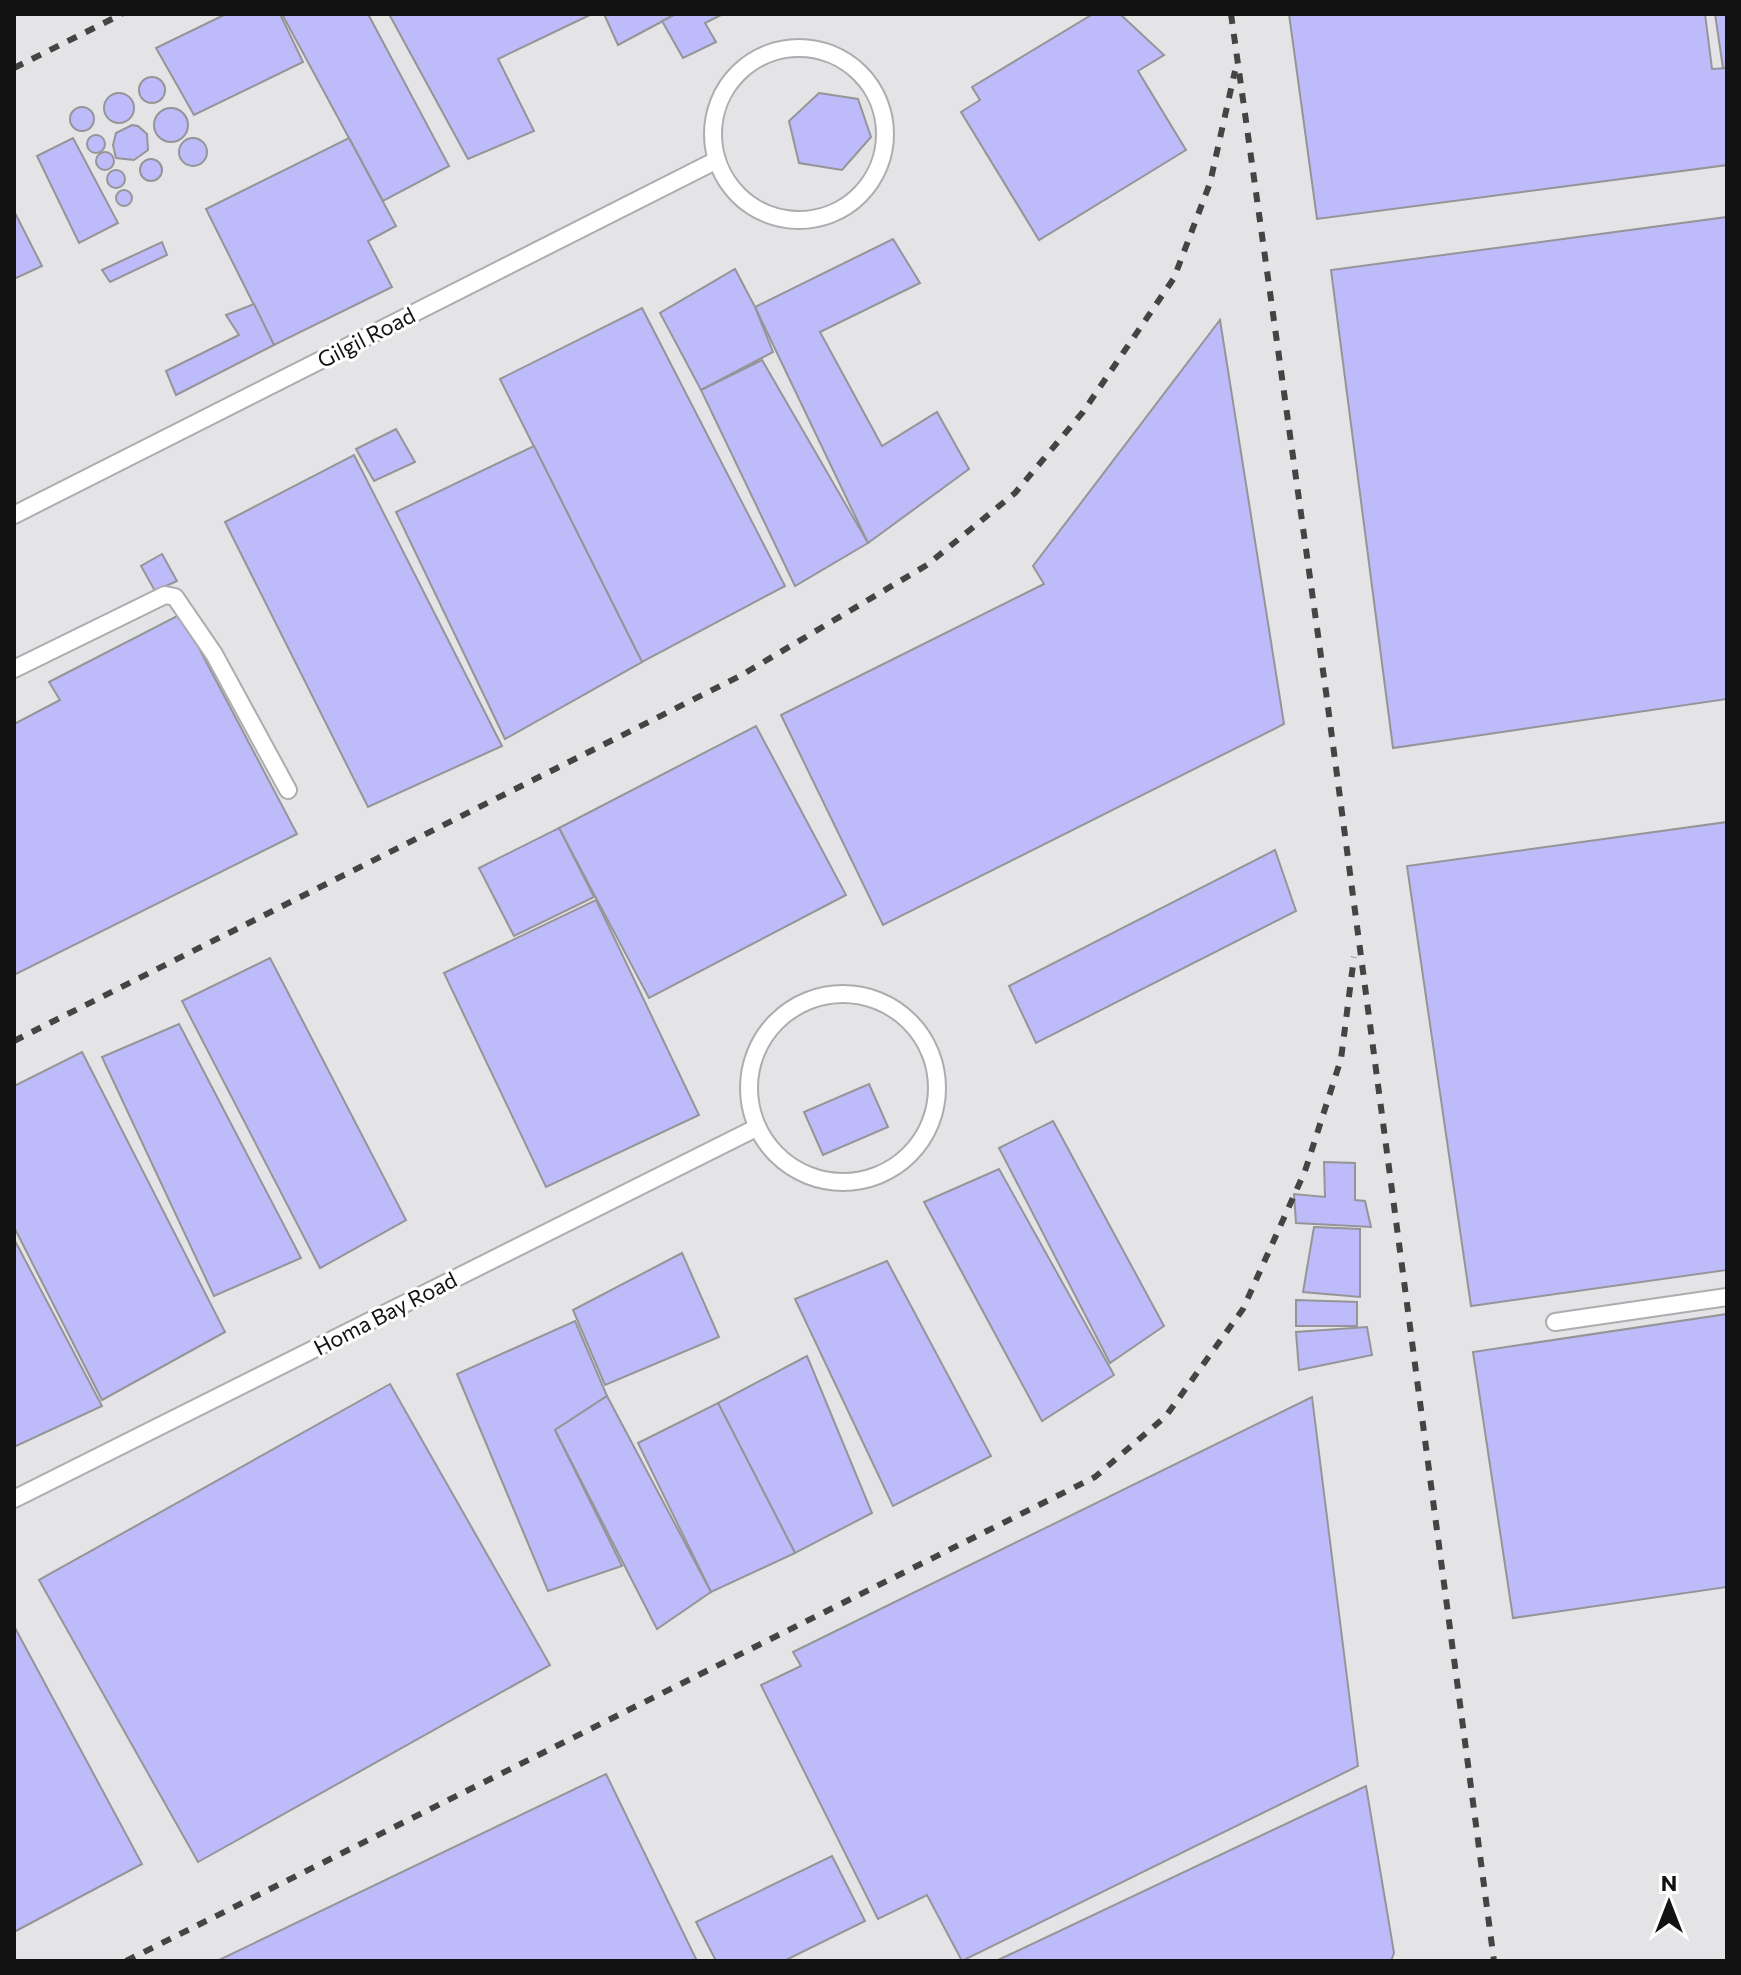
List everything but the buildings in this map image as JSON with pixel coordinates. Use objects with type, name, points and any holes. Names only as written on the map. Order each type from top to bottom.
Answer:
[{"type":"lane","points":[[814,50],[848,64],[873,90],[881,106],[885,144],[872,181],[859,196],[826,216],[807,220],[769,215],[737,193],[725,178],[717,160],[713,141],[719,103],[741,71],[757,59],[776,52],[814,50]]},
{"type":"lane","name":"Gilgil Road","points":[[14,515],[717,160]]},
{"type":"lane","points":[[14,669],[165,595],[175,597],[214,654],[288,790]]},
{"type":"lane","points":[[848,994],[870,998],[904,1016],[928,1046],[937,1084],[936,1105],[930,1126],[903,1160],[885,1172],[844,1182],[822,1180],[783,1162],[756,1128],[748,1086],[751,1064],[771,1026],[806,1001],[827,995],[848,994]]},
{"type":"lane","name":"Homa Bay Road","points":[[14,1499],[756,1128]]},
{"type":"lane","points":[[1555,1322],[1727,1297]]},
{"type":"railway","points":[[14,68],[122,14]]},
{"type":"railway","points":[[1231,14],[1326,692],[1494,1961]]},
{"type":"railway","points":[[14,1041],[740,676],[927,565],[1015,493],[1083,412],[1174,278],[1210,183],[1235,71]]},
{"type":"railway","points":[[126,1961],[1095,1477],[1166,1416],[1243,1309],[1305,1171],[1341,1059],[1354,957]]}]
